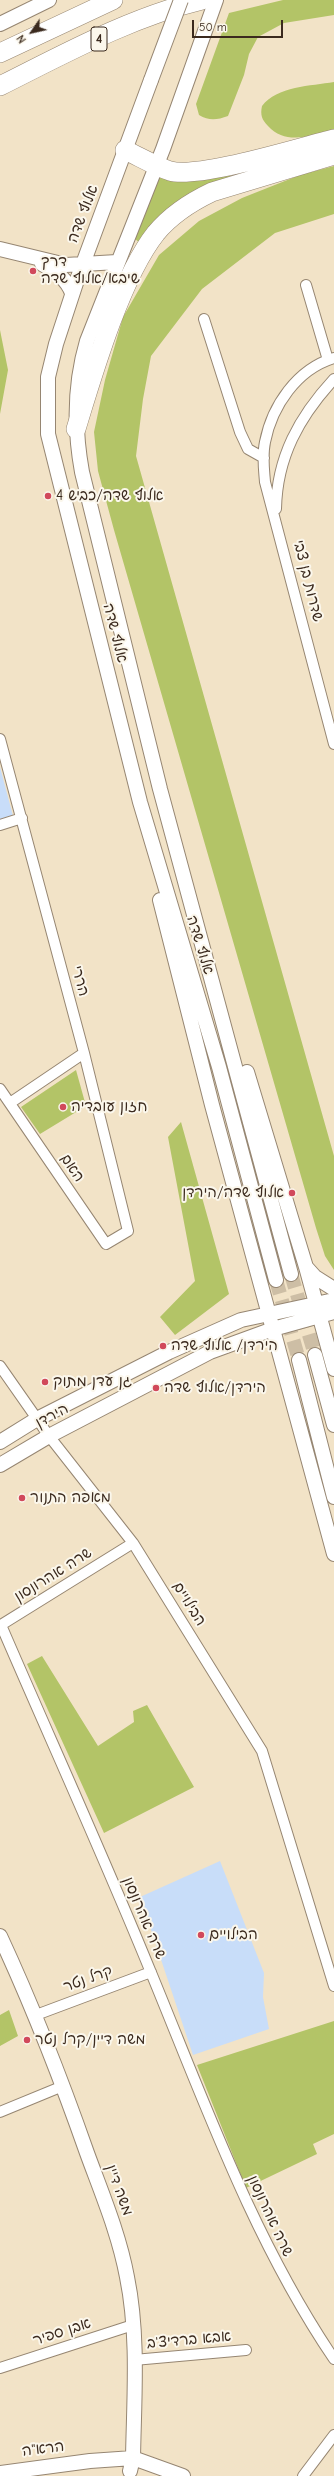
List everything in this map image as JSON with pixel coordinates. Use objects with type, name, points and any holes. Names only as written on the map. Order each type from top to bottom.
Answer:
[{"type":"highway","name":"4","points":[[0,53],[113,0]]},
{"type":"highway","name":"4","points":[[0,86],[123,28],[183,5],[202,0]]},
{"type":"highway","points":[[126,150],[170,171],[195,172],[334,139]]},
{"type":"highway","points":[[76,429],[118,308],[141,256],[157,232],[175,214],[197,199],[212,192],[334,155]]},
{"type":"main road","points":[[0,24],[49,0]]},
{"type":"main road","name":"אלוף שדה","points":[[180,0],[126,150],[72,293],[48,377],[48,434],[140,802],[219,1067],[276,1280]]},
{"type":"main road","name":"אלוף שדה","points":[[216,0],[157,164],[117,262],[79,368],[76,429],[82,472],[160,789],[291,1274]]},
{"type":"main road","points":[[0,249],[31,258],[66,265],[82,266],[117,262]]},
{"type":"main road","points":[[31,258],[62,276],[68,283],[72,293]]},
{"type":"main road","points":[[127,749],[174,961],[334,1554]]},
{"type":"main road","points":[[160,789],[306,1267],[334,1369]]},
{"type":"main road","points":[[306,1267],[315,1277],[334,1289]]},
{"type":"main road","points":[[318,1310],[334,1300]]},
{"type":"main road","points":[[318,1310],[334,1312]]},
{"type":"main road","name":"הירדן","points":[[0,1442],[37,1419],[168,1352],[241,1320],[268,1313],[318,1310]]},
{"type":"main road","name":"הירדן","points":[[0,1465],[49,1436],[210,1352],[273,1329],[318,1310]]},
{"type":"main road","points":[[315,1355],[334,1425]]},
{"type":"main road","points":[[299,1360],[334,1497]]},
{"type":"main road","name":"משה דיין","points":[[0,1936],[36,2015],[63,2086],[114,2228],[127,2277],[133,2325],[134,2360],[132,2465]]},
{"type":"main road","name":"הרא\"ה","points":[[0,2473],[90,2460],[132,2465],[183,2476]]},
{"type":"street","points":[[306,285],[331,359]]},
{"type":"street","points":[[204,318],[240,432],[248,449],[264,458]]},
{"type":"street","name":"שדרות בן צבי","points":[[331,359],[304,373],[290,387],[271,422],[264,443],[264,458],[265,482],[276,519],[334,744]]},
{"type":"street","points":[[276,519],[280,472],[287,447],[298,424],[313,402],[334,379]]},
{"type":"street","name":"הררי","points":[[0,740],[84,1053],[128,1231]]},
{"type":"street","points":[[0,825],[22,818]]},
{"type":"street","points":[[10,1103],[84,1053]]},
{"type":"street","name":"האם","points":[[0,1089],[106,1244],[128,1231]]},
{"type":"street","name":"הבילויים","points":[[0,1366],[49,1436],[133,1543],[262,1750],[334,1986]]},
{"type":"street","name":"שרה אהרונסון","points":[[133,1543],[1,1624],[151,1972],[248,2208],[271,2255],[334,2359]]},
{"type":"street","name":"קרל נטר","points":[[36,2015],[151,1972]]},
{"type":"street","points":[[0,2112],[63,2086]]},
{"type":"street","name":"אבן ספיר","points":[[0,2368],[133,2325]]},
{"type":"street","name":"אבא ברדיצ'ב","points":[[134,2360],[246,2350]]},
{"type":"street","points":[[303,2476],[334,2435]]},
{"type":"shaded area","points":[[0,767],[13,816],[0,820]]},
{"type":"shaded area","name":"הבילויים","points":[[220,1861],[264,1973],[263,1997],[269,2029],[193,2055],[140,1897]]},
{"type":"green space","points":[[283,0],[334,0],[334,15],[284,23],[258,37],[249,54],[244,75],[228,116],[213,119],[199,115],[196,104],[229,13]]},
{"type":"green space","points":[[334,82],[334,130],[300,137],[283,136],[268,126],[261,115],[262,106],[268,99],[276,94],[295,88]]},
{"type":"green space","points":[[334,166],[334,214],[275,233],[202,289],[151,356],[143,399],[136,456],[334,1156],[334,1270],[325,1256],[316,1228],[114,530],[98,471],[94,432],[105,380],[123,317],[159,255],[199,221],[242,198],[300,175]]},
{"type":"green space","points":[[229,170],[232,180],[142,245],[134,238],[159,175]]},
{"type":"green space","points":[[0,330],[8,370],[0,414]]},
{"type":"green space","points":[[76,1070],[86,1106],[40,1134],[21,1107]]},
{"type":"green space","points":[[181,1122],[229,1294],[175,1335],[160,1317],[195,1281],[168,1137]]},
{"type":"green space","points":[[42,1656],[98,1746],[134,1722],[133,1711],[147,1705],[194,1787],[104,1833],[27,1664]]},
{"type":"green space","points":[[9,2010],[18,2036],[0,2046],[0,2015]]},
{"type":"green space","points":[[334,2021],[334,2134],[313,2144],[317,2154],[246,2188],[197,2065]]},
{"type":"tunnel","points":[[291,1274],[315,1355]]},
{"type":"tunnel","points":[[276,1280],[299,1360]]},
{"type":"place","name":"דרך שיבא/אלוף שדה","points":[[33,271]]},
{"type":"place","name":"אלוף שדה/כביש 4","points":[[48,496]]},
{"type":"place","name":"חזון עובדיה","points":[[63,1107]]},
{"type":"place","name":"אלוף שדה/הירדן","points":[[292,1193]]},
{"type":"place","name":"הירדן/ אלוף שדה","points":[[163,1346]]},
{"type":"place","name":"גן עדן מתוק","points":[[45,1382]]},
{"type":"place","name":"הירדן/אלוף שדה","points":[[156,1388]]},
{"type":"place","name":"מאפה התנור","points":[[22,1498]]},
{"type":"place","name":"הבילויים","points":[[201,1935]]},
{"type":"place","name":"משה דיין/קרל נטר","points":[[27,2040]]}]
